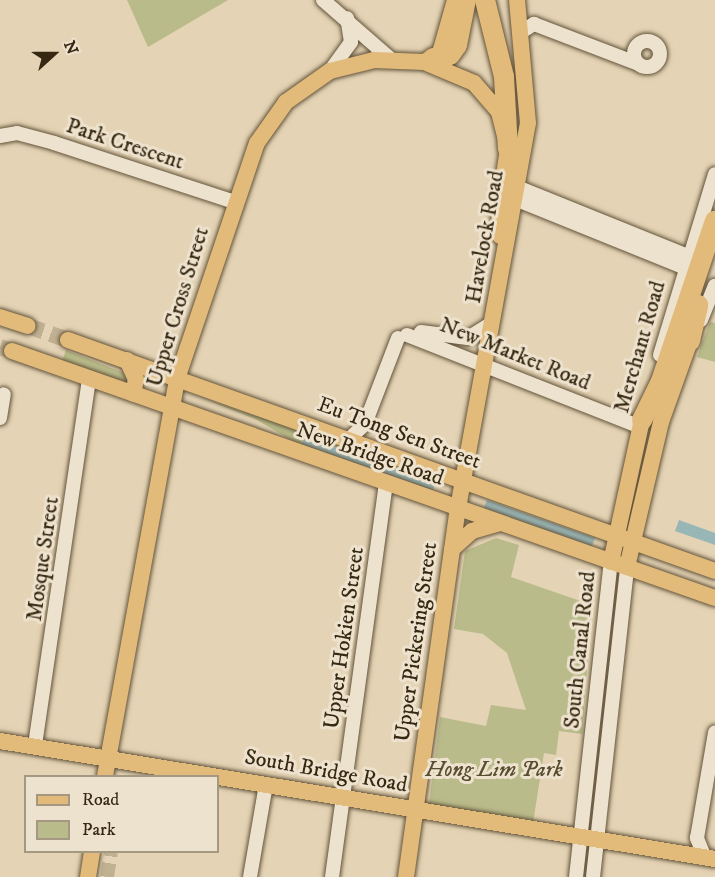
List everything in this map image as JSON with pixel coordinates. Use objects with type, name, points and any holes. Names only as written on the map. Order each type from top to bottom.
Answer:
[{"type":"highway","points":[[428,60],[450,55],[457,45],[466,0]]},
{"type":"highway","points":[[485,0],[504,77],[508,149]]},
{"type":"highway","points":[[641,424],[661,381],[715,221]]},
{"type":"highway","points":[[690,341],[715,258]]},
{"type":"main road","points":[[428,60],[445,47],[455,0]]},
{"type":"main road","name":"Havelock Road","points":[[463,480],[492,323],[502,249],[516,193],[528,110],[517,5]]},
{"type":"main road","points":[[330,71],[393,61],[428,60],[485,91],[499,112],[508,149],[499,207],[502,249]]},
{"type":"main road","name":"Upper Cross Street","points":[[105,775],[178,376],[235,202],[272,118],[330,71]]},
{"type":"main road","points":[[0,316],[28,326]]},
{"type":"main road","name":"Eu Tong Sen Street","points":[[68,340],[178,376],[711,569]]},
{"type":"main road","name":"Merchant Road","points":[[626,538],[661,422],[690,341]]},
{"type":"main road","name":"New Bridge Road","points":[[12,351],[89,379],[172,405],[386,484],[709,596]]},
{"type":"main road","points":[[127,360],[136,380],[134,394]]},
{"type":"main road","name":"Merchant Road","points":[[626,538],[641,424]]},
{"type":"main road","name":"Upper Pickering Street","points":[[406,877],[463,480]]},
{"type":"main road","points":[[452,549],[472,531],[500,523]]},
{"type":"main road","points":[[619,564],[626,538]]},
{"type":"main road","points":[[709,596],[697,575],[711,569]]},
{"type":"main road","name":"South Bridge Road","points":[[0,741],[213,775]]},
{"type":"main road","name":"South Bridge Road","points":[[219,776],[588,842],[710,859]]},
{"type":"main road","points":[[88,877],[92,853]]},
{"type":"street","points":[[322,0],[346,16],[393,61]]},
{"type":"street","points":[[517,5],[622,52],[634,49],[646,40],[659,51],[654,64],[639,64],[534,24],[520,33]]},
{"type":"street","points":[[330,71],[351,42],[346,16]]},
{"type":"street","points":[[634,49],[639,64]]},
{"type":"street","name":"Park Crescent","points":[[0,136],[17,133],[54,143],[235,202]]},
{"type":"street","name":"Merchant Road","points":[[641,424],[715,174]]},
{"type":"street","points":[[516,193],[688,263]]},
{"type":"street","name":"Merchant Road","points":[[690,341],[715,286]]},
{"type":"street","name":"New Market Road","points":[[404,334],[462,339],[492,323]]},
{"type":"street","points":[[349,439],[365,424],[404,334]]},
{"type":"street","name":"New Market Road","points":[[404,334],[485,361],[641,424]]},
{"type":"street","name":"Mosque Street","points":[[34,745],[89,379]]},
{"type":"street","points":[[0,418],[4,394]]},
{"type":"street","name":"Upper Hokien Street","points":[[332,877],[386,484]]},
{"type":"street","points":[[576,877],[588,842],[619,564]]},
{"type":"street","points":[[710,859],[697,838],[715,733]]},
{"type":"street","points":[[250,877],[266,783]]},
{"type":"street","points":[[588,842],[593,877]]},
{"type":"green space","points":[[127,0],[228,0],[148,47]]},
{"type":"green space","points":[[710,322],[715,323],[715,362],[697,357]]},
{"type":"green space","points":[[66,350],[129,375],[131,379],[126,384],[62,361]]},
{"type":"green space","points":[[202,398],[316,436],[374,461],[304,436],[301,446],[257,420]]},
{"type":"green space","name":"Hong Lim Park","points":[[496,538],[519,545],[511,577],[592,605],[582,734],[559,731],[556,755],[544,753],[533,823],[429,804],[440,717],[486,726],[491,705],[526,710],[507,653],[483,634],[454,629],[465,551]]},
{"type":"water","points":[[304,436],[435,484],[432,493],[301,446]]},
{"type":"water","points":[[487,500],[595,538],[591,548],[483,510]]},
{"type":"water","points":[[679,520],[715,533],[715,545],[675,531]]},
{"type":"tunnel","points":[[28,326],[68,340]]},
{"type":"tunnel","points":[[0,347],[12,351]]},
{"type":"tunnel","points":[[107,877],[111,853]]}]
